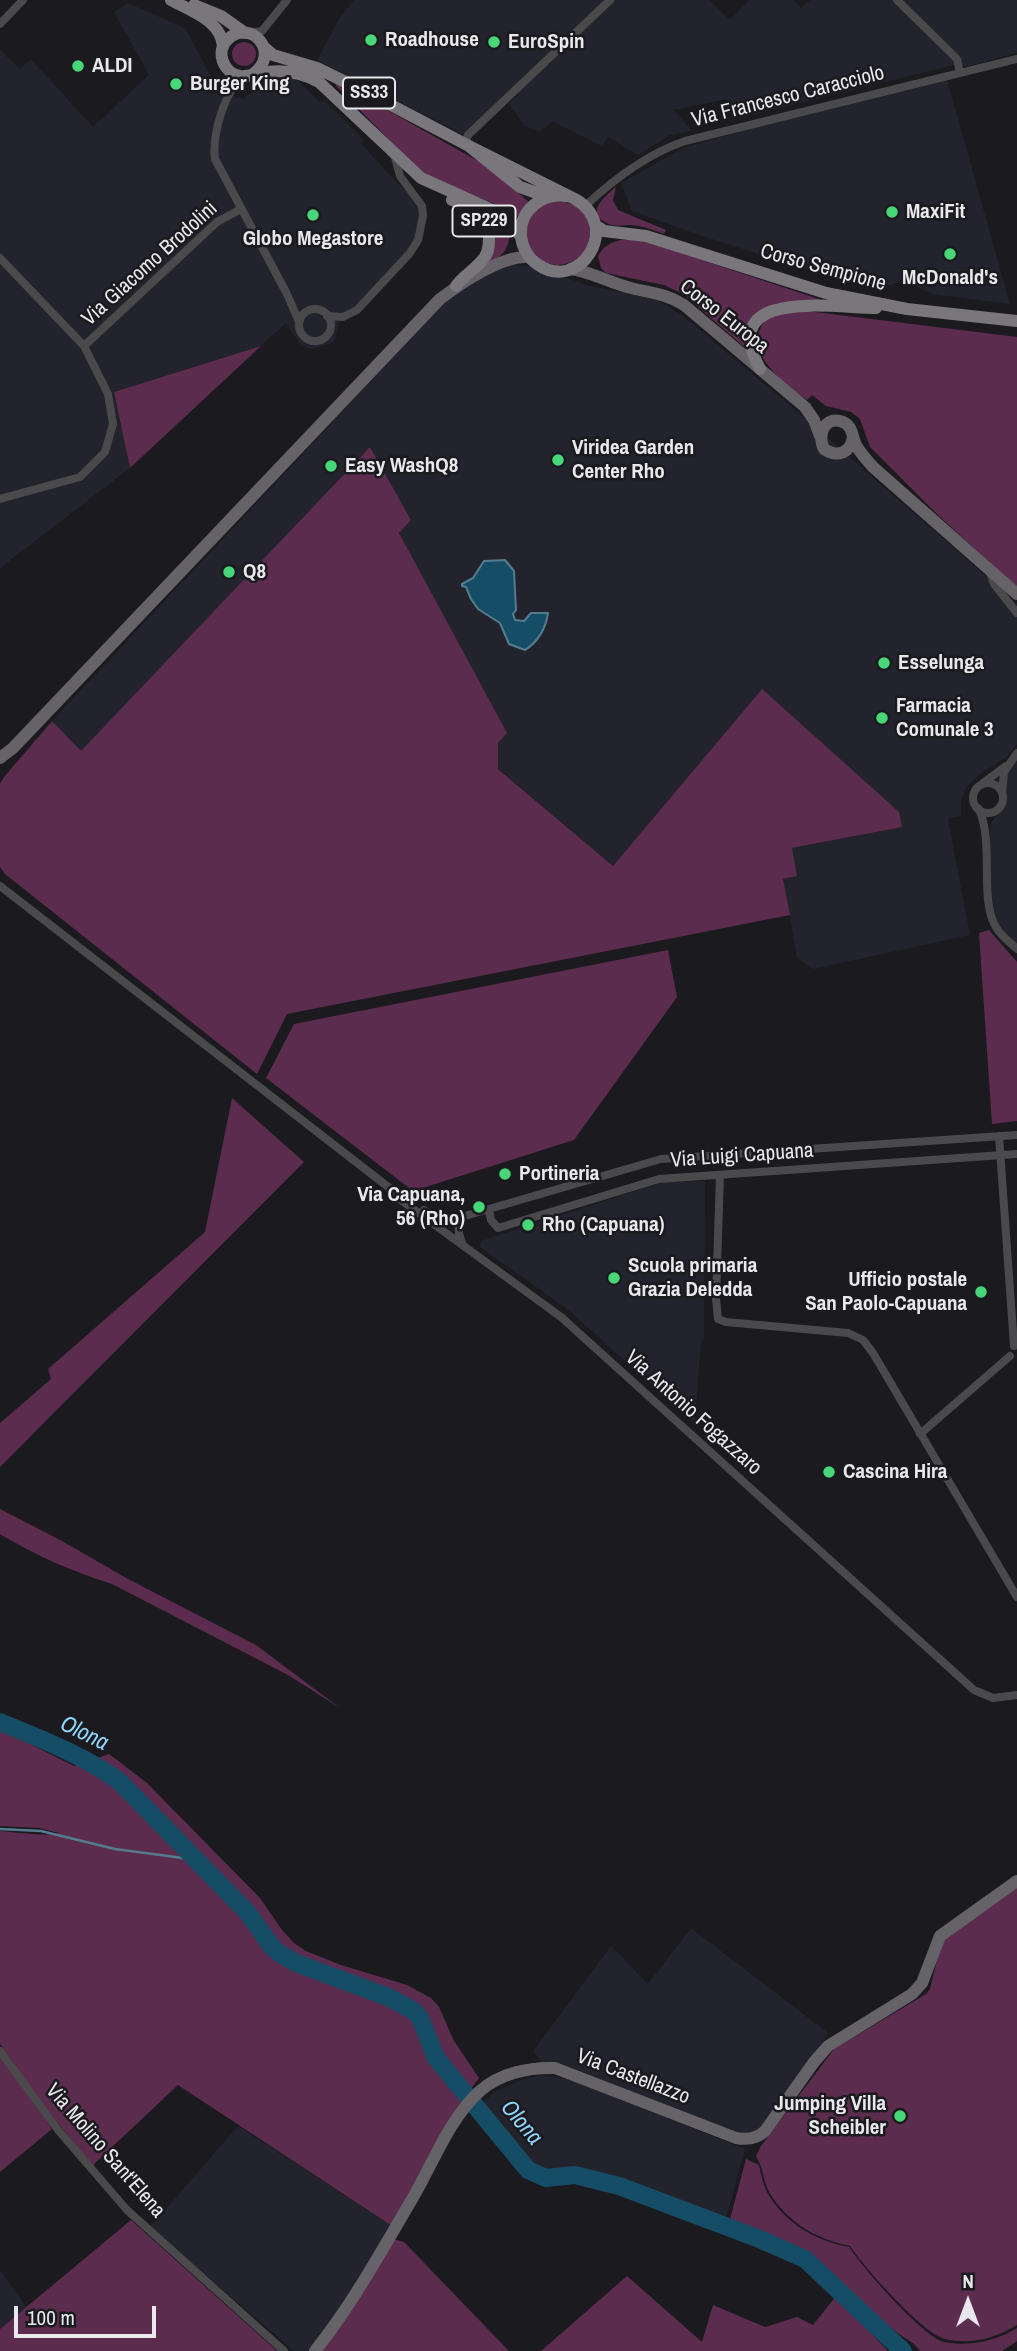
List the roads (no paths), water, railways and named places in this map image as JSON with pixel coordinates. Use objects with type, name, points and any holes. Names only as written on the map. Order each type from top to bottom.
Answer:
[{"type":"main road","points":[[171,0],[212,23],[222,37],[221,56],[227,69],[239,76],[250,75],[264,64],[263,45],[221,16],[181,0]]},
{"type":"main road","points":[[223,47],[229,37],[247,33]]},
{"type":"main road","name":"SS33","points":[[263,45],[273,55],[310,65],[338,77],[566,196]]},
{"type":"main road","name":"SS33","points":[[250,75],[281,71],[301,74],[319,82],[421,178],[501,214],[512,224],[521,240]]},
{"type":"main road","name":"SS33","points":[[469,146],[511,181],[548,197]]},
{"type":"main road","name":"SP229","points":[[0,758],[13,748],[439,299],[456,286],[487,253],[488,230],[483,218],[474,210],[431,191],[421,178]]},
{"type":"main road","points":[[609,281],[595,270],[592,249],[596,225],[585,206],[566,196],[548,197],[534,204],[527,212],[521,227],[521,240],[529,257],[548,270],[560,271],[582,263],[592,249],[606,237],[622,233]]},
{"type":"main road","name":"Corso Sempione","points":[[596,225],[604,232],[646,236],[826,293],[907,309],[1017,321]]},
{"type":"main road","points":[[495,266],[513,254],[521,240]]},
{"type":"main road","name":"SP229","points":[[456,286],[515,258],[529,257]]},
{"type":"main road","name":"Corso Europa","points":[[571,269],[675,299],[804,407],[814,420],[820,437]]},
{"type":"main road","points":[[760,369],[753,352],[752,335],[757,321],[771,310],[792,306],[907,309]]},
{"type":"main road","name":"Corso Europa","points":[[804,407],[821,416],[841,421]]},
{"type":"main road","points":[[876,470],[854,457],[824,449],[820,437],[826,425],[841,421],[849,426],[860,452],[876,470],[1017,594]]},
{"type":"main road","points":[[838,454],[849,449],[853,438]]},
{"type":"main road","name":"SP229","points":[[0,768],[13,748]]},
{"type":"main road","name":"Via Castellazzo","points":[[315,2351],[351,2300],[458,2116],[480,2091],[514,2073],[537,2068],[555,2068],[736,2138],[752,2139],[765,2130],[828,2046],[912,1994],[922,1983],[940,1936],[1017,1881]]},
{"type":"street","points":[[0,23],[23,0]]},
{"type":"street","points":[[263,45],[262,35],[266,27],[287,0]]},
{"type":"street","points":[[469,146],[468,135],[610,0]]},
{"type":"street","points":[[897,0],[957,59],[960,73]]},
{"type":"street","points":[[247,33],[259,33],[266,27]]},
{"type":"street","name":"Via Francesco Caracciolo","points":[[585,206],[614,181],[672,145],[1017,59]]},
{"type":"street","name":"Via Giacomo Brodolini","points":[[227,69],[230,80],[229,96]]},
{"type":"street","name":"Via Giacomo Brodolini","points":[[250,75],[239,81],[229,96],[216,134],[214,149],[219,169],[288,294],[299,322]]},
{"type":"street","points":[[327,316],[330,330],[320,340],[304,337],[299,322],[305,313],[314,310],[327,316],[343,317],[357,310],[410,253],[418,240],[423,216],[422,206],[400,176],[394,154]]},
{"type":"street","name":"Via Giacomo Brodolini","points":[[84,346],[217,222],[241,209]]},
{"type":"street","points":[[0,258],[84,346],[108,394],[113,424],[105,452],[80,477],[0,499]]},
{"type":"street","name":"Via Giacomo Brodolini","points":[[288,294],[298,305],[314,310]]},
{"type":"street","points":[[988,568],[994,584],[1017,612]]},
{"type":"street","points":[[988,841],[984,821],[973,798],[979,786],[1008,764],[1017,753]]},
{"type":"street","points":[[1008,764],[1002,782],[1002,803],[991,821],[988,841],[988,892],[992,918],[998,932],[1017,949]]},
{"type":"street","points":[[979,786],[992,783],[1002,793]]},
{"type":"street","points":[[979,809],[992,812],[999,807]]},
{"type":"street","points":[[3,886],[396,1193],[436,1220],[458,1219],[464,1248]]},
{"type":"street","name":"Via Luigi Capuana","points":[[458,1219],[661,1159],[1017,1135]]},
{"type":"street","points":[[920,1434],[1014,1357],[1010,1350],[1015,1346],[999,1136]]},
{"type":"street","name":"Via Luigi Capuana","points":[[489,1210],[491,1220],[498,1228],[659,1179],[1017,1154]]},
{"type":"street","points":[[720,1175],[716,1298],[718,1319],[726,1322],[835,1331],[855,1336],[868,1346],[1017,1597]]},
{"type":"street","name":"Via Antonio Fogazzaro","points":[[396,1193],[398,1198],[464,1248],[561,1317],[974,1690],[993,1698],[1017,1695]]},
{"type":"street","name":"Via Molino Sant'Elena","points":[[0,2051],[58,2130],[127,2210],[284,2351]]},
{"type":"water","points":[[505,560],[514,571],[515,620],[524,621],[531,613],[548,613],[541,634],[525,650],[509,644],[500,623],[478,609],[466,587],[462,586],[473,578],[484,561]]},
{"type":"waterway","name":"Olona","points":[[0,1722],[77,1756],[120,1782],[248,1913],[279,1953],[296,1963],[388,1997],[414,2011],[420,2018],[436,2058],[528,2170],[546,2178],[575,2175],[619,2186],[805,2259],[903,2351]]},
{"type":"waterway","name":"Olona","points":[[0,1829],[41,1831],[115,1849],[198,1860]]},
{"type":"place","name":"Roadhouse","points":[[371,40]]},
{"type":"place","name":"EuroSpin","points":[[494,42]]},
{"type":"place","name":"ALDI","points":[[78,66]]},
{"type":"place","name":"Burger King","points":[[176,84]]},
{"type":"place","name":"MaxiFit","points":[[892,212]]},
{"type":"place","name":"Globo Megastore","points":[[313,215]]},
{"type":"place","name":"McDonald's","points":[[950,254]]},
{"type":"place","name":"Viridea Garden Center Rho","points":[[558,460]]},
{"type":"place","name":"Easy WashQ8","points":[[331,466]]},
{"type":"place","name":"Q8","points":[[229,572]]},
{"type":"place","name":"Esselunga","points":[[884,663]]},
{"type":"place","name":"Farmacia Comunale 3","points":[[882,718]]},
{"type":"place","name":"Portineria","points":[[505,1174]]},
{"type":"place","name":"Via Capuana, 56 (Rho)","points":[[479,1207]]},
{"type":"place","name":"Rho (Capuana)","points":[[528,1225]]},
{"type":"place","name":"Scuola primaria Grazia Deledda","points":[[614,1278]]},
{"type":"place","name":"Ufficio postale San Paolo-Capuana","points":[[981,1292]]},
{"type":"place","name":"Cascina Hira","points":[[829,1472]]},
{"type":"place","name":"Jumping Villa Scheibler","points":[[900,2116]]}]
